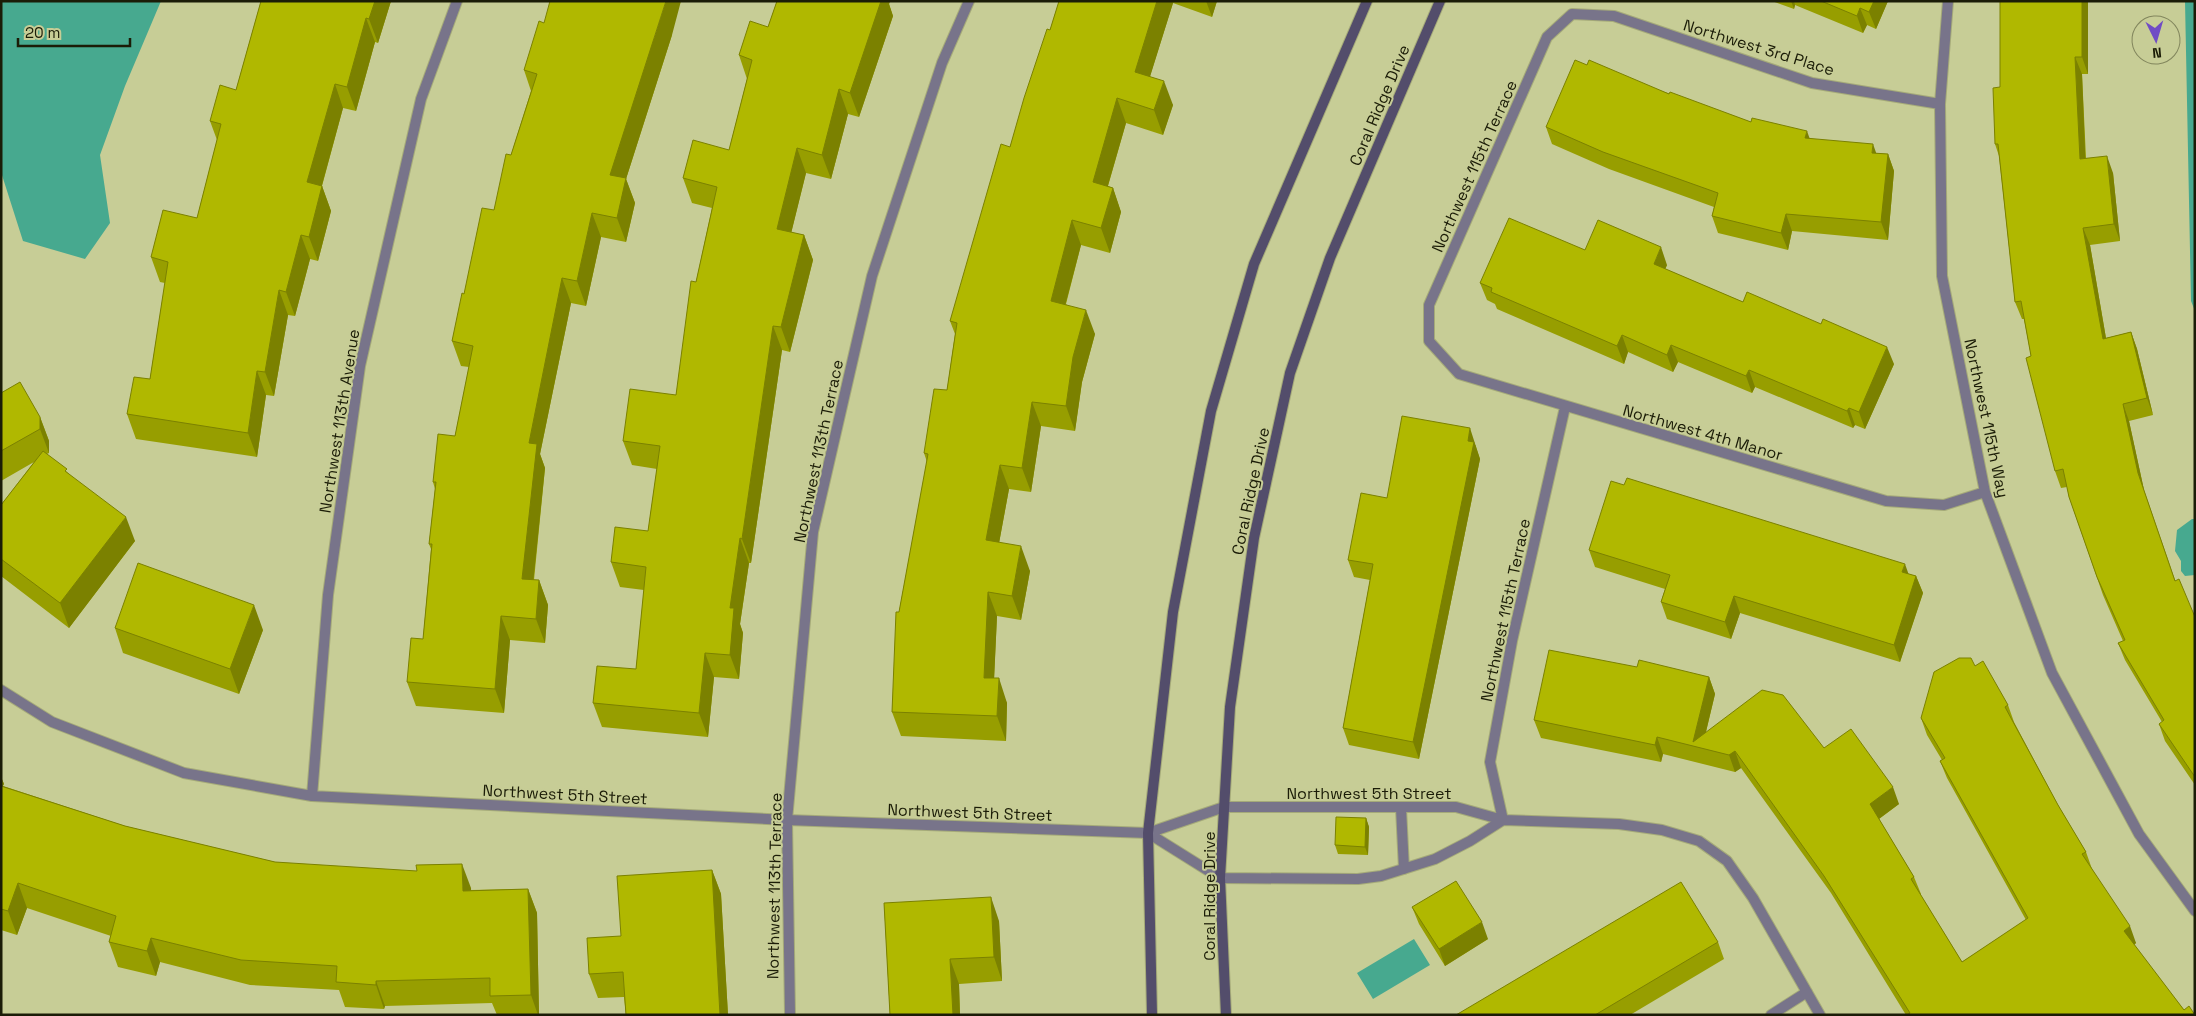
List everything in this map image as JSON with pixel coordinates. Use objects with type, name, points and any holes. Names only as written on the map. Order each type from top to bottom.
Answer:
[{"type":"main road","points":[[1152,1015],[1148,833],[1173,612],[1211,411],[1254,264],[1367,1]]},
{"type":"main road","name":"Coral Ridge Drive","points":[[1226,1015],[1220,878],[1224,807],[1230,707],[1254,538],[1290,373],[1330,258],[1440,1]]},
{"type":"street","name":"Northwest 113th Avenue","points":[[312,796],[328,595],[360,366],[421,99],[457,1]]},
{"type":"street","name":"Northwest 113th Terrace","points":[[790,1015],[787,820],[813,532],[872,276],[942,63],[969,1]]},
{"type":"street","name":"Northwest 115th Way","points":[[1948,1],[1940,104],[1942,276],[1985,492],[2052,674],[2139,834],[2195,911]]},
{"type":"street","name":"Northwest 3rd Place","points":[[1572,14],[1614,16],[1812,83],[1940,104]]},
{"type":"street","name":"Northwest 115th Terrace","points":[[1429,341],[1429,305],[1546,37],[1572,14]]},
{"type":"street","name":"Northwest 4th Manor","points":[[1429,341],[1459,374],[1886,501],[1944,504],[1985,492]]},
{"type":"street","name":"Northwest 115th Terrace","points":[[1503,820],[1490,762],[1512,641],[1565,407]]},
{"type":"street","name":"Northwest 5th Street","points":[[1,690],[52,722],[184,773],[312,796],[787,820],[1148,833],[1224,807],[1456,807],[1503,820],[1619,824],[1662,830],[1699,841],[1727,861],[1753,898],[1820,1015]]},
{"type":"street","points":[[1401,808],[1404,868]]},
{"type":"street","points":[[1220,878],[1358,879],[1381,876],[1436,859],[1470,842],[1503,820]]},
{"type":"street","name":"Northwest 5th Street","points":[[1148,833],[1220,878]]},
{"type":"street","points":[[1771,1015],[1807,992]]},
{"type":"water","points":[[1,1],[161,1],[125,86],[100,155],[110,223],[85,259],[23,241],[1,172]]},
{"type":"water","points":[[2185,1],[2195,1],[2195,311],[2191,301]]},
{"type":"water","points":[[2192,519],[2195,519],[2195,575],[2185,576],[2181,571],[2181,561],[2175,551],[2177,530]]},
{"type":"water","points":[[1414,939],[1430,965],[1373,999],[1357,973]]},
{"type":"building","points":[[261,1],[375,1],[369,19],[366,18],[347,87],[335,84],[307,182],[322,186],[309,237],[301,235],[286,292],[279,290],[265,372],[257,371],[248,433],[127,414],[134,377],[150,379],[168,262],[151,257],[163,210],[197,218],[221,124],[210,121],[220,85],[236,90]]},
{"type":"building","points":[[550,1],[666,1],[610,175],[626,178],[617,218],[592,213],[577,281],[562,278],[529,443],[537,444],[522,579],[539,580],[536,619],[501,616],[495,689],[407,682],[411,638],[423,639],[432,544],[429,544],[436,482],[433,482],[438,434],[455,436],[473,346],[452,341],[462,293],[464,294],[482,208],[494,210],[506,154],[511,155],[537,74],[524,70],[539,21],[544,23]]},
{"type":"building","points":[[777,1],[881,1],[850,93],[839,89],[822,155],[797,148],[777,229],[804,235],[781,327],[773,326],[730,608],[734,608],[730,655],[705,653],[699,713],[593,703],[597,666],[636,669],[646,567],[611,562],[615,527],[648,531],[660,446],[623,441],[630,389],[676,395],[691,281],[696,282],[717,187],[683,178],[693,140],[729,150],[752,60],[739,55],[750,21],[768,27]]},
{"type":"building","points":[[1059,1],[1157,1],[1135,72],[1164,81],[1154,110],[1117,98],[1093,182],[1113,188],[1101,228],[1072,220],[1051,301],[1086,310],[1073,357],[1066,406],[1032,402],[1022,468],[1000,465],[986,540],[1021,546],[1012,596],[988,592],[984,678],[999,678],[997,716],[892,712],[896,612],[899,612],[928,454],[924,453],[934,389],[947,390],[957,323],[950,321],[1001,144],[1010,147],[1047,29],[1050,30]]},
{"type":"building","points":[[1821,1],[1874,1],[1869,12],[1860,8],[1857,16]]},
{"type":"building","points":[[2000,1],[2082,1],[2082,57],[2075,57],[2080,159],[2107,156],[2114,224],[2083,228],[2103,339],[2131,332],[2147,398],[2123,404],[2138,473],[2175,581],[2179,579],[2195,617],[2195,777],[2159,724],[2164,720],[2118,643],[2125,640],[2097,577],[2069,497],[2063,469],[2055,471],[2026,358],[2031,356],[2021,301],[2015,302],[1998,144],[1995,144],[1993,88],[2000,87]]},
{"type":"building","points":[[1575,60],[1587,65],[1589,60],[1669,94],[1670,92],[1751,122],[1752,118],[1807,131],[1805,138],[1873,144],[1872,153],[1888,154],[1881,222],[1786,214],[1781,233],[1712,216],[1718,193],[1603,152],[1546,127]]},
{"type":"building","points":[[1509,218],[1585,250],[1598,220],[1661,247],[1654,264],[1743,302],[1747,292],[1821,324],[1823,319],[1887,347],[1859,412],[1849,408],[1847,411],[1749,370],[1746,376],[1671,345],[1667,355],[1622,335],[1617,346],[1491,292],[1492,288],[1480,283]]},
{"type":"building","points":[[20,382],[40,417],[40,429],[1,451],[1,393]]},
{"type":"building","points":[[1402,416],[1470,428],[1468,441],[1474,442],[1413,742],[1343,728],[1373,564],[1348,560],[1361,493],[1387,498]]},
{"type":"building","points":[[43,451],[67,469],[65,471],[126,517],[60,603],[1,559],[1,505]]},
{"type":"building","points":[[1627,478],[1905,564],[1902,572],[1916,576],[1894,645],[1734,596],[1725,622],[1661,602],[1670,575],[1589,550],[1611,481],[1624,485]]},
{"type":"building","points":[[138,563],[254,605],[230,669],[115,628]]},
{"type":"building","points":[[1549,650],[1637,667],[1639,660],[1709,677],[1693,742],[1762,690],[1783,695],[1824,748],[1851,729],[1893,787],[1870,804],[1914,877],[1911,879],[1962,962],[2028,918],[1940,761],[1945,758],[1921,718],[1934,672],[1959,658],[1971,658],[1975,666],[1983,661],[2008,705],[2005,707],[2058,805],[2086,852],[2082,854],[2130,926],[2124,931],[2184,1010],[2189,1006],[2195,1015],[1907,1015],[1910,1013],[1824,876],[1735,751],[1729,755],[1657,737],[1655,745],[1534,720]]},
{"type":"building","points":[[1,786],[125,826],[275,862],[417,871],[416,865],[462,864],[463,891],[528,889],[531,995],[490,996],[490,978],[376,981],[376,985],[336,982],[337,966],[241,960],[151,938],[147,951],[109,942],[116,916],[18,883],[8,911],[1,909]]},
{"type":"building","points":[[1336,817],[1366,818],[1365,847],[1335,845]]},
{"type":"building","points":[[712,870],[720,1015],[626,1015],[623,972],[589,974],[587,938],[621,936],[617,876]]},
{"type":"building","points":[[1456,881],[1482,922],[1439,949],[1412,907]]},
{"type":"building","points":[[1681,882],[1718,942],[1595,1015],[1456,1015]]},
{"type":"building","points":[[991,897],[994,957],[950,959],[953,1015],[890,1015],[884,903]]}]
